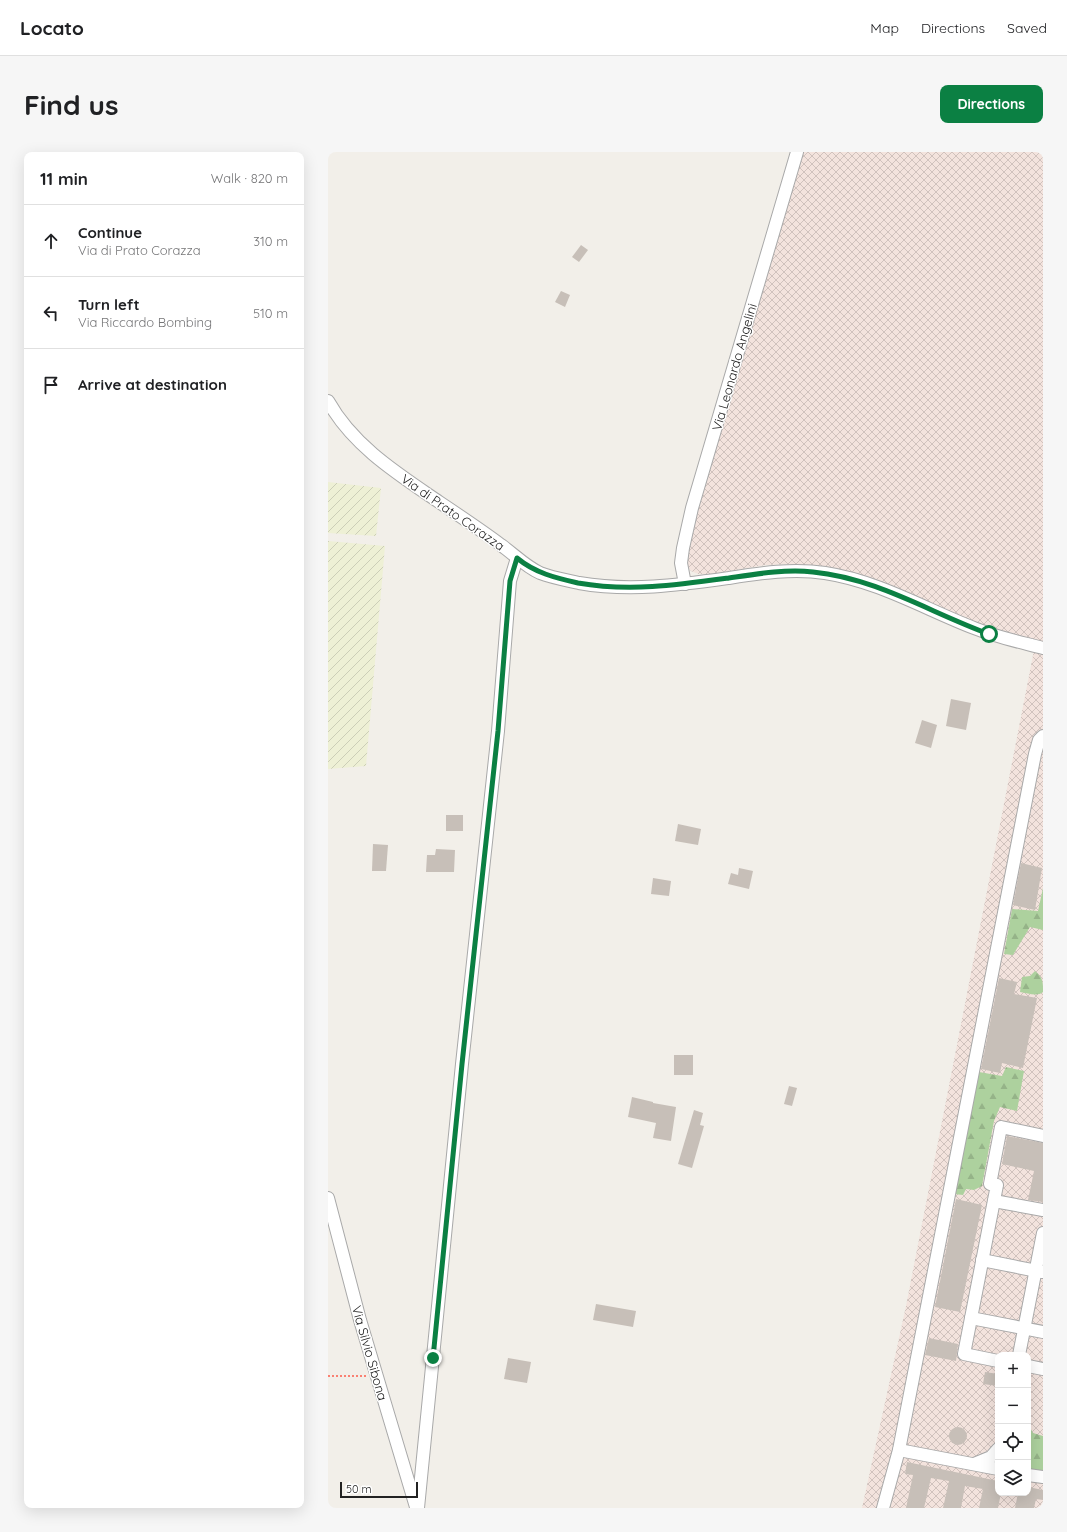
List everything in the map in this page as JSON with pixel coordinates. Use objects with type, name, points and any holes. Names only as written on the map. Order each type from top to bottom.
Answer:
[{"type":"street","name":"Via Leonardo Angelini","points":[[685,584],[681,563],[692,508],[798,152]]},
{"type":"street","name":"Via di Prato Corazza","points":[[328,401],[342,422],[369,451],[396,473],[501,545],[517,558],[546,575],[596,586],[647,588],[782,572],[806,571],[836,575],[874,586],[989,634],[1043,648]]},
{"type":"street","points":[[417,1508],[462,1064],[498,731],[510,581],[517,558]]},
{"type":"street","points":[[883,1508],[899,1450],[1035,754],[1039,740],[1043,736]]},
{"type":"street","points":[[995,1359],[964,1354],[997,1186],[990,1184],[1001,1127],[1043,1136]]},
{"type":"street","name":"Via Silvio Sibona","points":[[328,1198],[360,1320],[417,1508]]},
{"type":"street","points":[[994,1201],[1043,1210]]},
{"type":"street","points":[[1020,1352],[1024,1328],[1039,1272],[1043,1234]]},
{"type":"street","points":[[982,1260],[1039,1272]]},
{"type":"street","points":[[971,1318],[1043,1332]]},
{"type":"street","points":[[1031,1367],[1043,1369]]},
{"type":"street","points":[[899,1450],[995,1468]]},
{"type":"street","points":[[974,1464],[991,1457],[995,1452]]},
{"type":"street","points":[[1031,1476],[1043,1478]]},
{"type":"path","points":[[328,1376],[377,1376]]},
{"type":"shaded area","points":[[801,152],[1043,152],[1043,642],[1022,638],[986,627],[906,594],[819,567],[791,564],[765,565],[711,574],[698,574],[691,571],[687,565],[687,545]]},
{"type":"shaded area","points":[[1034,650],[1043,652],[1043,1508],[862,1508],[906,1306]]},
{"type":"green space","points":[[328,482],[381,488],[376,536],[328,533]]},
{"type":"green space","points":[[328,541],[385,546],[366,766],[328,769]]},
{"type":"green space","points":[[1043,888],[1043,930],[1030,927],[1013,955],[1004,954],[1012,909],[1038,911]]},
{"type":"green space","points":[[1035,971],[1040,975],[1042,980],[1043,992],[1035,994],[1020,992],[1022,977],[1030,976]]},
{"type":"green space","points":[[1006,1067],[1024,1071],[1017,1111],[1000,1107],[994,1121],[982,1186],[974,1190],[966,1189],[963,1195],[954,1194],[973,1095],[977,1085],[979,1072],[1002,1076]]},
{"type":"green space","points":[[1031,1429],[1033,1433],[1043,1436],[1043,1471],[1031,1471]]},
{"type":"building","points":[[581,245],[588,250],[579,262],[572,257]]},
{"type":"building","points":[[561,291],[570,295],[565,307],[555,302]]},
{"type":"building","points":[[951,699],[971,703],[966,730],[946,726]]},
{"type":"building","points":[[922,720],[937,725],[931,748],[915,743]]},
{"type":"building","points":[[446,815],[463,815],[463,831],[446,831]]},
{"type":"building","points":[[678,824],[701,829],[698,845],[675,841]]},
{"type":"building","points":[[373,844],[388,845],[386,871],[372,871]]},
{"type":"building","points":[[436,849],[455,850],[454,872],[426,872],[427,855],[435,855]]},
{"type":"building","points":[[1021,863],[1042,868],[1035,910],[1013,905]]},
{"type":"building","points":[[739,868],[753,871],[749,889],[728,884],[731,873],[738,875]]},
{"type":"building","points":[[653,878],[671,881],[669,896],[651,894]]},
{"type":"building","points":[[999,978],[1017,982],[1014,994],[1037,998],[1023,1068],[1002,1063],[1000,1073],[981,1069]]},
{"type":"building","points":[[674,1055],[693,1055],[693,1075],[674,1075]]},
{"type":"building","points":[[789,1086],[797,1088],[792,1106],[784,1104]]},
{"type":"building","points":[[632,1097],[676,1107],[671,1141],[653,1138],[656,1123],[628,1117]]},
{"type":"building","points":[[694,1110],[703,1113],[700,1125],[704,1126],[692,1168],[678,1164]]},
{"type":"building","points":[[1007,1136],[1043,1143],[1043,1202],[1028,1200],[1034,1171],[1002,1164]]},
{"type":"building","points":[[956,1199],[982,1205],[960,1312],[935,1307]]},
{"type":"building","points":[[596,1304],[636,1311],[633,1327],[593,1320]]},
{"type":"building","points":[[929,1338],[958,1344],[956,1361],[925,1355]]},
{"type":"building","points":[[508,1358],[531,1362],[527,1383],[504,1379]]},
{"type":"building","points":[[985,1372],[995,1374],[995,1386],[983,1384]]},
{"type":"building","points":[[958,1427],[964,1430],[967,1436],[964,1442],[958,1445],[952,1442],[949,1436],[952,1430]]},
{"type":"building","points":[[907,1462],[995,1480],[995,1496],[1000,1496],[998,1508],[979,1508],[983,1489],[965,1486],[961,1508],[943,1508],[949,1481],[931,1478],[924,1508],[906,1508],[913,1475],[905,1474]]},
{"type":"building","points":[[1031,1488],[1043,1490],[1043,1500],[1036,1499],[1034,1508],[1015,1508],[1017,1496],[1031,1496]]},
{"type":"route","points":[[433,1358],[462,1064],[498,731],[510,581],[512,570],[517,558],[541,573],[550,576],[596,586],[622,588],[660,587],[782,572],[806,571],[825,573],[849,578],[874,586],[989,634]]}]
